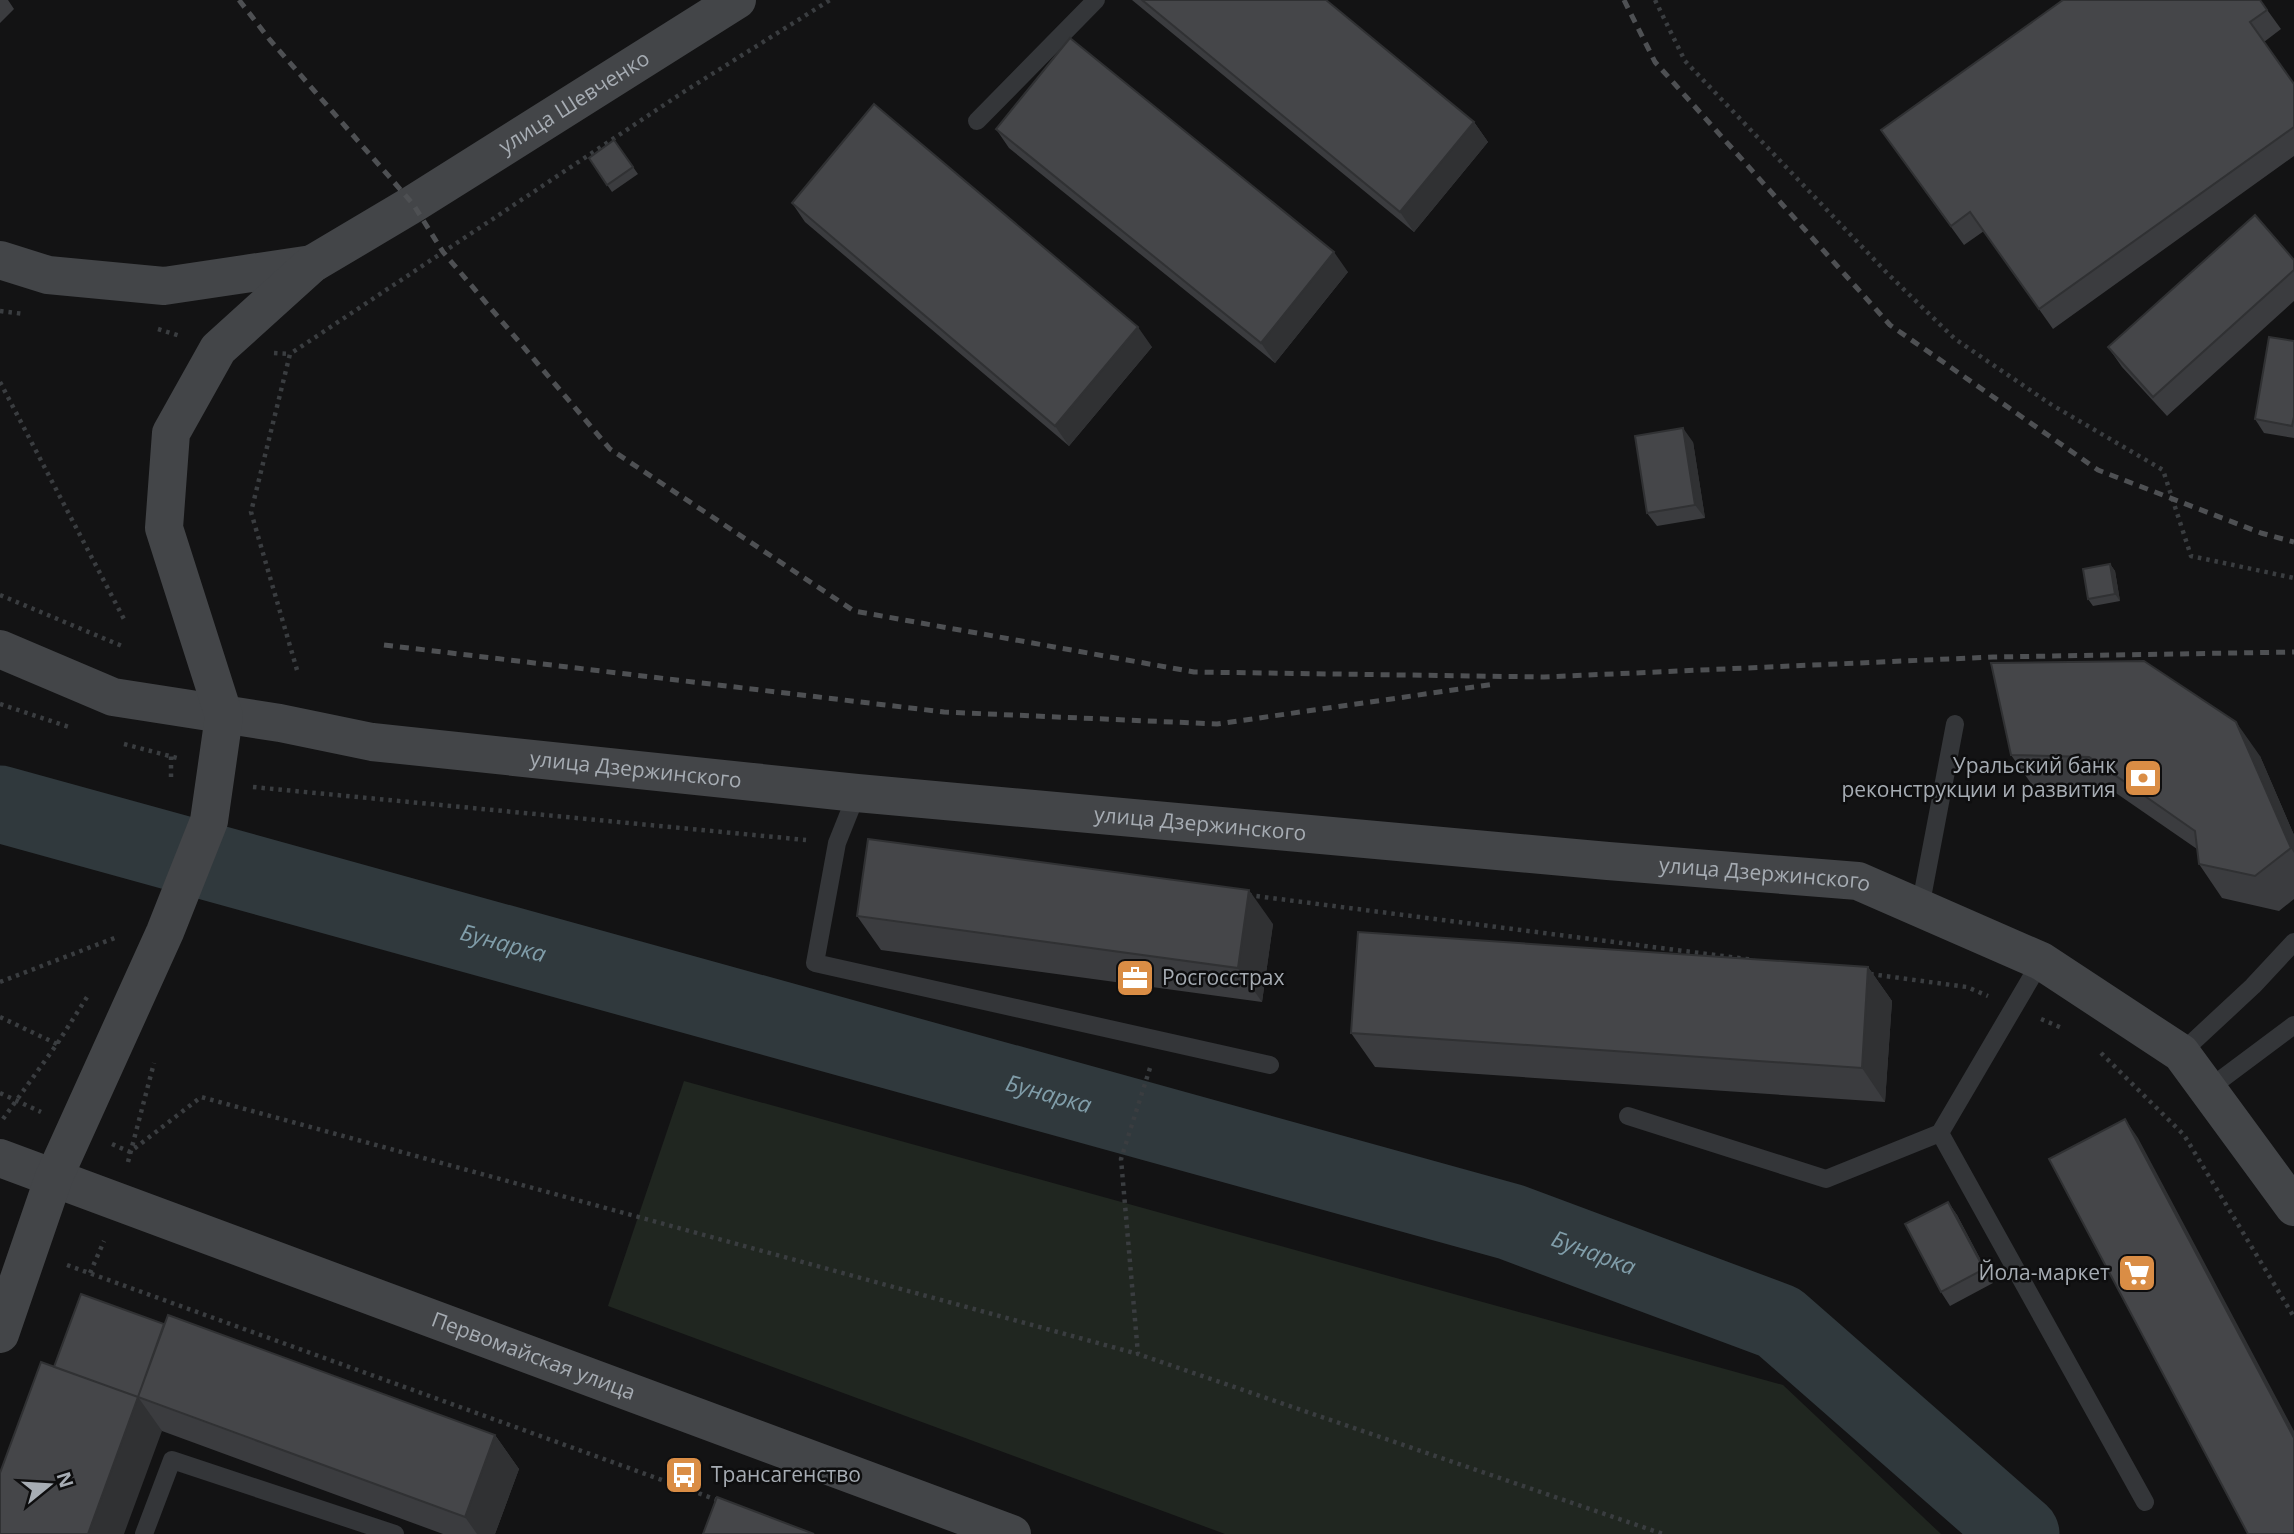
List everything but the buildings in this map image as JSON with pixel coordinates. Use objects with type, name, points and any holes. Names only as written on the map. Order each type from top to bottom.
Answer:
[{"type":"main road","name":"улица Шевченко","points":[[312,264],[413,204],[737,0]]},
{"type":"main road","points":[[0,260],[48,275],[164,286],[312,264]]},
{"type":"main road","points":[[0,1334],[54,1177],[146,932],[209,821],[225,716],[164,528],[171,433],[218,349],[312,264]]},
{"type":"main road","name":"улица Дзержинского","points":[[0,649],[113,697],[280,723],[372,742],[857,793],[1858,881],[2041,961],[2180,1053],[2294,1207]]},
{"type":"main road","name":"Первомайская улица","points":[[0,1157],[1012,1534]]},
{"type":"lane","points":[[977,121],[1096,0]]},
{"type":"lane","points":[[1920,908],[1955,724]]},
{"type":"lane","points":[[857,793],[837,843],[815,963],[1270,1065]]},
{"type":"lane","points":[[2180,1053],[2253,986],[2294,942]]},
{"type":"lane","points":[[1628,1116],[1826,1179],[1940,1133],[2041,961]]},
{"type":"lane","points":[[2207,1090],[2294,1025]]},
{"type":"lane","points":[[1940,1133],[2145,1502]]},
{"type":"lane","points":[[144,1534],[172,1460],[396,1534]]},
{"type":"path","points":[[297,670],[251,512],[290,354],[685,91],[830,0]]},
{"type":"path","points":[[1655,0],[1685,61],[1888,274],[1955,339],[2052,405],[2163,470],[2191,556],[2294,578]]},
{"type":"path","points":[[0,382],[126,623]]},
{"type":"path","points":[[0,595],[122,646]]},
{"type":"path","points":[[0,704],[73,728]]},
{"type":"path","points":[[122,743],[171,755],[248,786],[837,843]]},
{"type":"path","points":[[1238,894],[1762,961]]},
{"type":"path","points":[[0,982],[146,932]]},
{"type":"path","points":[[1858,973],[1967,987],[2074,1033]]},
{"type":"path","points":[[0,1123],[57,1044],[92,988]]},
{"type":"path","points":[[0,1017],[57,1044]]},
{"type":"path","points":[[2096,1048],[2184,1135],[2294,1317]]},
{"type":"path","points":[[90,1273],[120,1201],[155,1060]]},
{"type":"path","points":[[1138,1354],[1121,1159],[1144,1086]]},
{"type":"path","points":[[130,1152],[201,1097],[1138,1354],[1663,1534]]},
{"type":"path","points":[[29,1251],[720,1501]]},
{"type":"shaded area","points":[[684,1081],[1783,1385],[1941,1534],[1225,1534],[608,1306]]},
{"type":"waterway","name":"Бунарка","points":[[0,804],[1511,1222],[1779,1322],[2021,1534]]},
{"type":"railway","points":[[239,0],[270,40],[413,204],[443,252],[610,449],[854,611],[1194,672],[1544,677],[1993,657],[2294,652]]},
{"type":"railway","points":[[1624,0],[1655,62],[1890,325],[2098,470],[2261,533],[2294,542]]},
{"type":"railway","points":[[384,645],[944,712],[1217,724],[1495,684]]},
{"type":"place","name":"Уральский банк реконструкции и развития","points":[[2143,778]]},
{"type":"place","name":"Росгосстрах","points":[[1135,978]]},
{"type":"place","name":"Йола-маркет","points":[[2137,1273]]},
{"type":"place","name":"Трансагенство","points":[[684,1475]]}]
